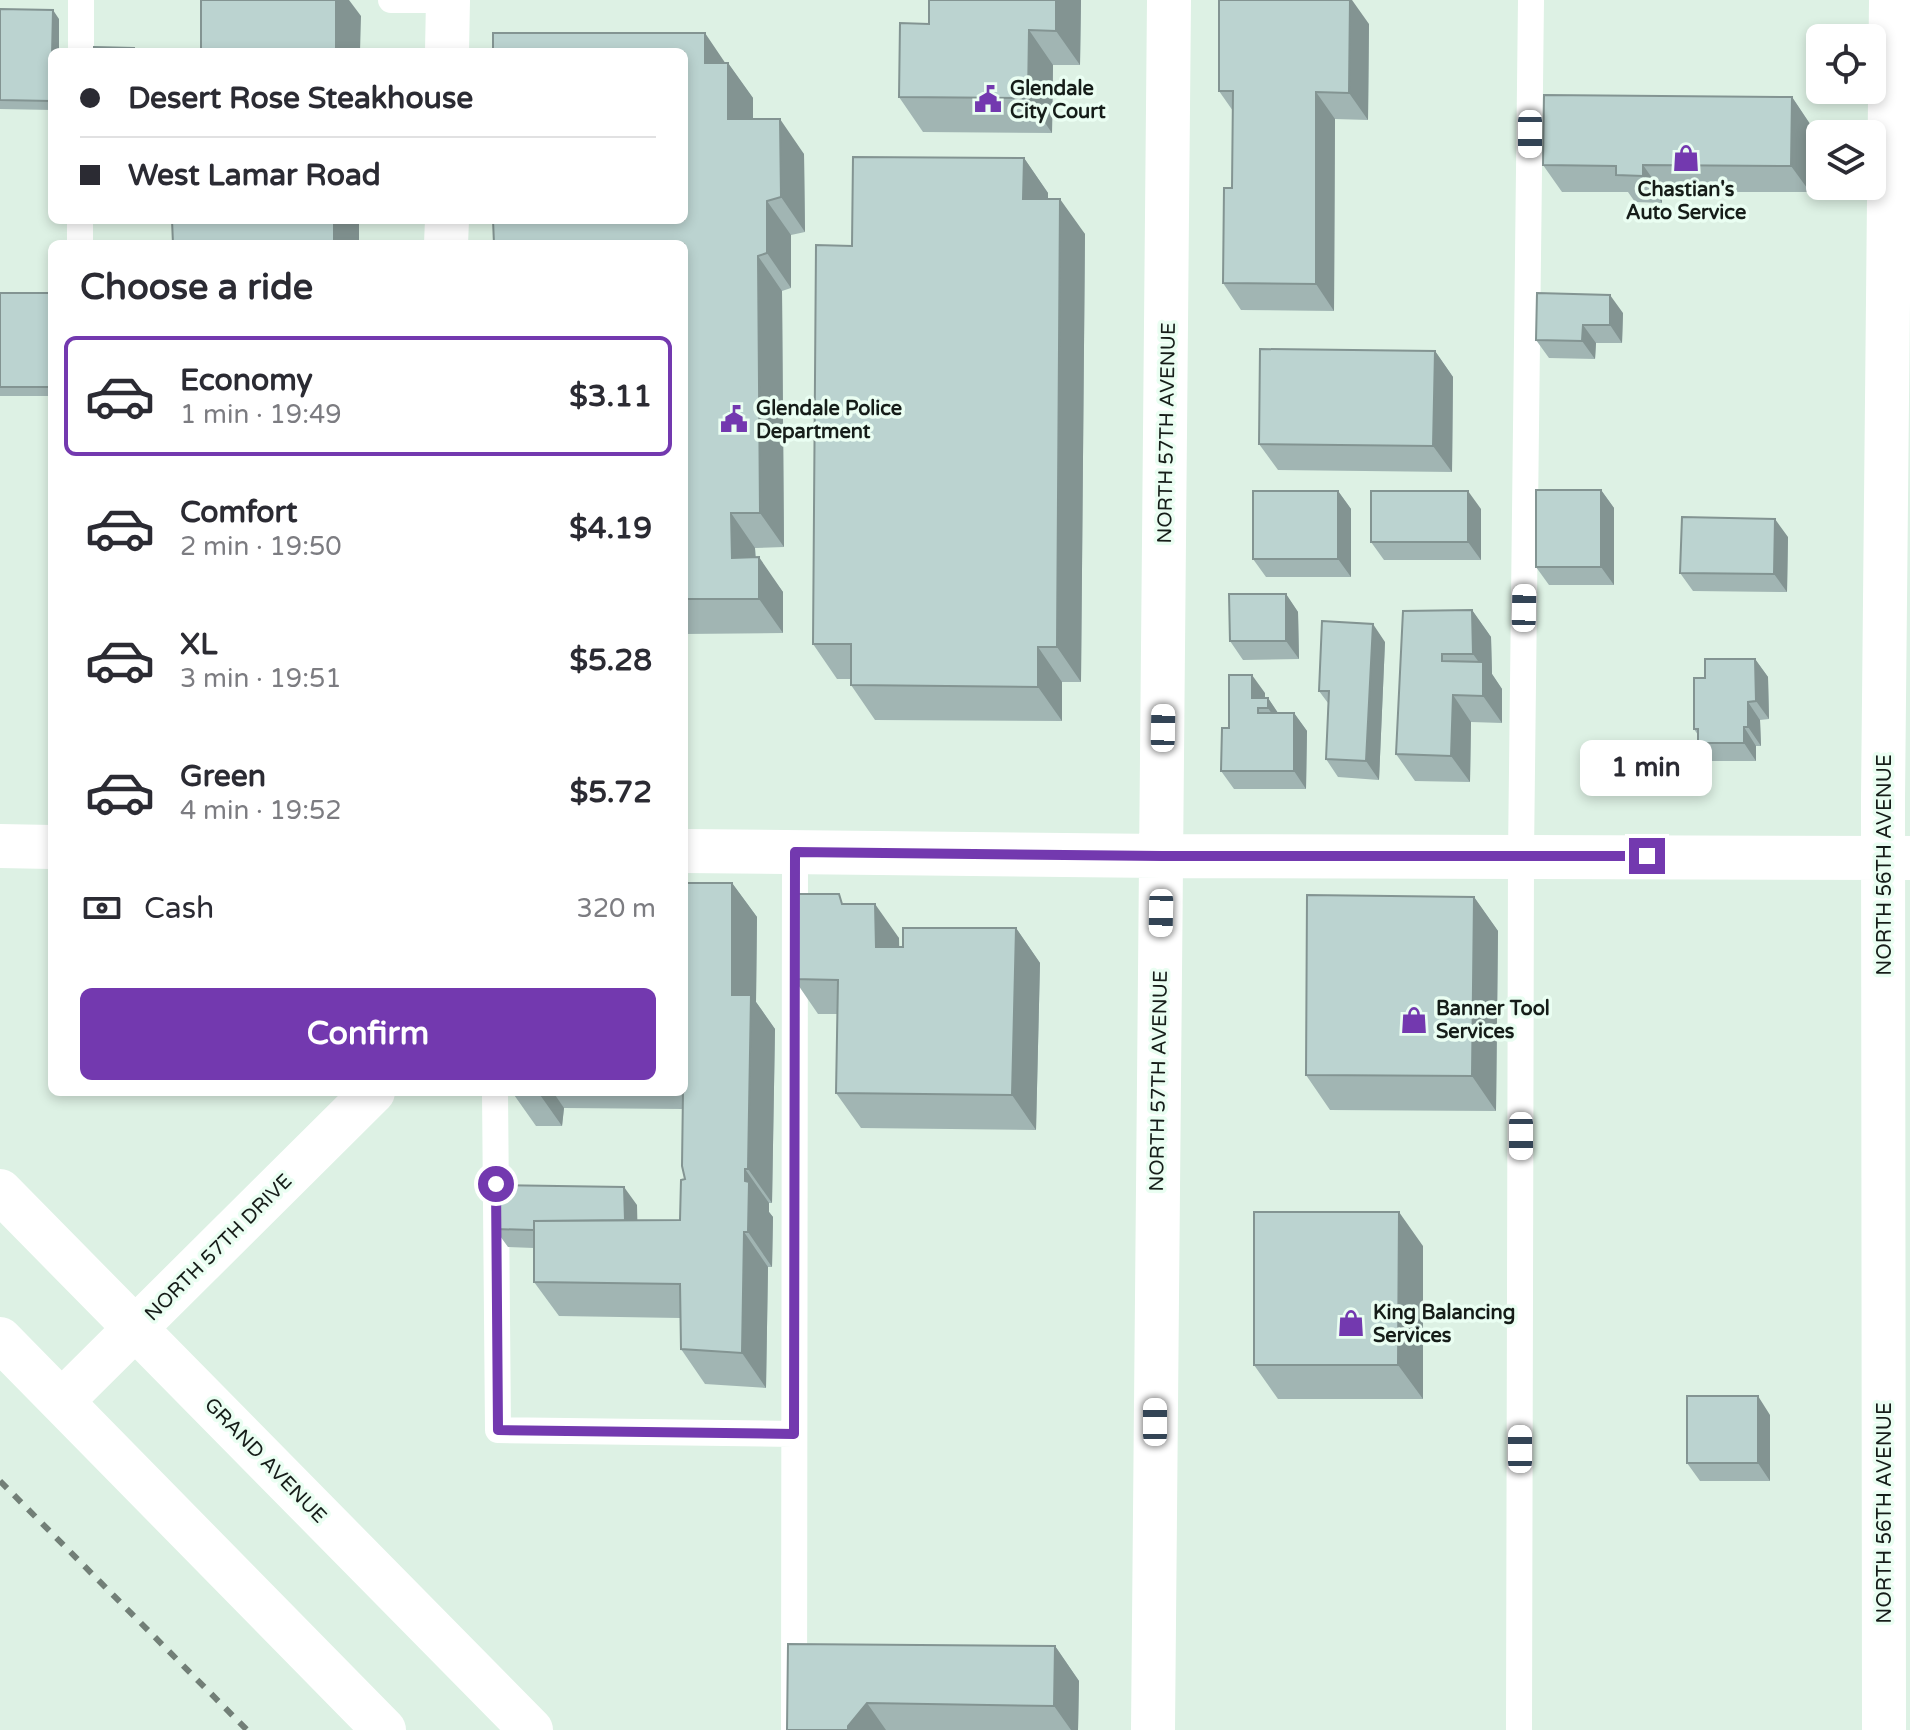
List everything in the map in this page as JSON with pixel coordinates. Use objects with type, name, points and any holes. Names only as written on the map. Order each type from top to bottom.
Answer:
[{"type":"main road","points":[[447,48],[448,0]]},
{"type":"main road","name":"NORTH 57TH AVENUE","points":[[1153,1730],[1169,0]]},
{"type":"main road","name":"NORTH 56TH AVENUE","points":[[1884,1730],[1896,857],[1899,219],[1891,0]]},
{"type":"main road","points":[[0,846],[48,847]]},
{"type":"main road","points":[[688,851],[1162,856],[1896,857]]},
{"type":"main road","name":"NORTH 57TH DRIVE","points":[[62,1401],[369,1096]]},
{"type":"main road","name":"GRAND AVENUE","points":[[0,1191],[531,1730]]},
{"type":"main road","points":[[0,1339],[384,1730]]},
{"type":"lane","points":[[81,0],[81,48]]},
{"type":"lane","points":[[391,0],[448,0]]},
{"type":"lane","points":[[1519,1730],[1521,855],[1531,0]]},
{"type":"lane","points":[[794,1730],[795,852]]},
{"type":"lane","points":[[495,1096],[498,1430],[794,1434]]},
{"type":"building","points":[[201,0],[336,0],[336,48],[201,48]]},
{"type":"building","points":[[929,0],[1056,0],[1056,31],[1029,30],[1028,98],[899,97],[900,23],[929,24]]},
{"type":"building","points":[[1219,0],[1350,0],[1349,93],[1316,92],[1316,284],[1223,283],[1224,188],[1232,188],[1233,91],[1219,91]]},
{"type":"building","points":[[0,9],[53,10],[52,48],[48,48],[48,101],[0,100]]},
{"type":"building","name":"Glendale Police Department","points":[[493,33],[705,33],[705,63],[728,63],[728,119],[780,119],[781,197],[767,201],[767,253],[758,256],[760,513],[731,513],[732,558],[759,557],[759,599],[688,599],[688,240],[494,240],[493,224],[688,224],[688,48],[493,48]]},
{"type":"building","points":[[1544,95],[1792,97],[1791,166],[1643,165],[1643,176],[1616,175],[1616,166],[1543,165]]},
{"type":"building","points":[[853,157],[1024,158],[1023,199],[1060,199],[1057,647],[1038,647],[1038,687],[851,685],[851,644],[813,644],[816,245],[852,246]]},
{"type":"building","points":[[172,224],[334,224],[334,240],[173,240]]},
{"type":"building","points":[[0,293],[48,293],[48,387],[0,387]]},
{"type":"building","points":[[1537,293],[1610,295],[1610,325],[1583,325],[1582,341],[1536,340]]},
{"type":"building","points":[[1260,349],[1435,351],[1433,446],[1259,444]]},
{"type":"building","points":[[1536,490],[1601,490],[1601,567],[1536,567]]},
{"type":"building","points":[[1253,491],[1338,491],[1338,559],[1253,559]]},
{"type":"building","points":[[1371,491],[1468,491],[1468,542],[1371,542]]},
{"type":"building","points":[[1682,517],[1775,519],[1774,574],[1680,573]]},
{"type":"building","points":[[1229,594],[1286,594],[1286,641],[1230,641]]},
{"type":"building","points":[[1472,610],[1473,654],[1442,654],[1442,661],[1483,662],[1483,696],[1453,695],[1451,756],[1396,754],[1403,611]]},
{"type":"building","points":[[1322,621],[1373,624],[1366,761],[1326,759],[1329,691],[1319,691]]},
{"type":"building","points":[[1705,659],[1755,659],[1756,701],[1748,702],[1748,727],[1744,727],[1744,743],[1698,743],[1698,729],[1694,729],[1694,678],[1705,678]]},
{"type":"building","points":[[1229,675],[1252,675],[1252,698],[1268,698],[1268,708],[1258,708],[1258,713],[1294,713],[1294,771],[1221,771],[1222,728],[1229,728]]},
{"type":"building","points":[[688,883],[732,883],[732,995],[751,995],[748,1169],[745,1169],[745,1181],[749,1182],[748,1232],[744,1232],[742,1353],[681,1349],[680,1284],[534,1282],[534,1221],[680,1220],[681,1180],[685,1179],[682,1166],[683,1096],[688,1096]]},
{"type":"building","points":[[793,894],[839,894],[842,904],[875,904],[876,947],[903,947],[903,928],[1016,928],[1012,1095],[836,1093],[838,980],[794,979]]},
{"type":"building","name":"Banner Tool Services","points":[[1307,895],[1474,897],[1472,1076],[1306,1075]]},
{"type":"building","points":[[495,1185],[624,1187],[625,1220],[534,1221],[534,1230],[495,1229]]},
{"type":"building","name":"King Balancing Services","points":[[1254,1212],[1399,1212],[1398,1365],[1254,1365]]},
{"type":"building","points":[[1687,1396],[1758,1396],[1758,1463],[1687,1463]]},
{"type":"building","points":[[788,1644],[1055,1646],[1054,1706],[867,1703],[848,1730],[787,1730]]},
{"type":"railway","points":[[0,1481],[247,1730]]},
{"type":"place","name":"Glendale City Court","points":[[988,99]]},
{"type":"place","name":"Chastian's Auto Service","points":[[1686,158]]},
{"type":"place","name":"Glendale Police Department","points":[[734,419]]},
{"type":"place","name":"Banner Tool Services","points":[[1414,1020]]},
{"type":"place","name":"King Balancing Services","points":[[1351,1323]]},
{"type":"route","points":[[496,1184],[498,1430],[794,1434],[795,852],[1647,856]]}]
